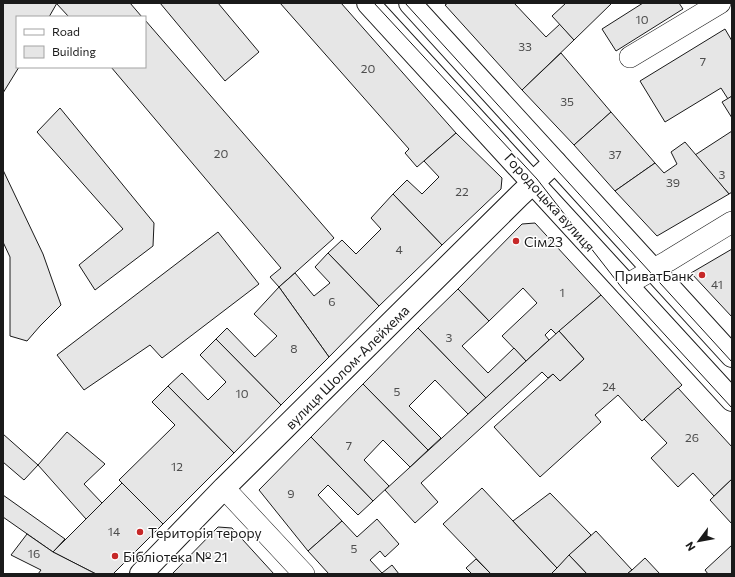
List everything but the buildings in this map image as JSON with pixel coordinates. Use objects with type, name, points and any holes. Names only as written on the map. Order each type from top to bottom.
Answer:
[{"type":"main road","name":"Городоцька вулиця","points":[[368,3],[732,400]]},
{"type":"main road","points":[[410,3],[732,356]]},
{"type":"main road","name":"вулиця Шолом-Алейхема","points":[[140,574],[224,488],[555,162]]},
{"type":"street","points":[[630,57],[720,3]]},
{"type":"street","points":[[730,3],[732,7]]},
{"type":"street","points":[[626,285],[732,222]]},
{"type":"street","points":[[224,488],[304,574]]},
{"type":"tram line","points":[[374,3],[537,179],[622,288],[732,408]]},
{"type":"tram line","points":[[405,3],[732,362]]},
{"type":"place","name":"Сім23","points":[[516,241]]},
{"type":"place","name":"ПриватБанк","points":[[702,275]]},
{"type":"place","name":"Територія терору","points":[[140,532]]},
{"type":"place","name":"Бібліотека № 21","points":[[115,556]]}]
